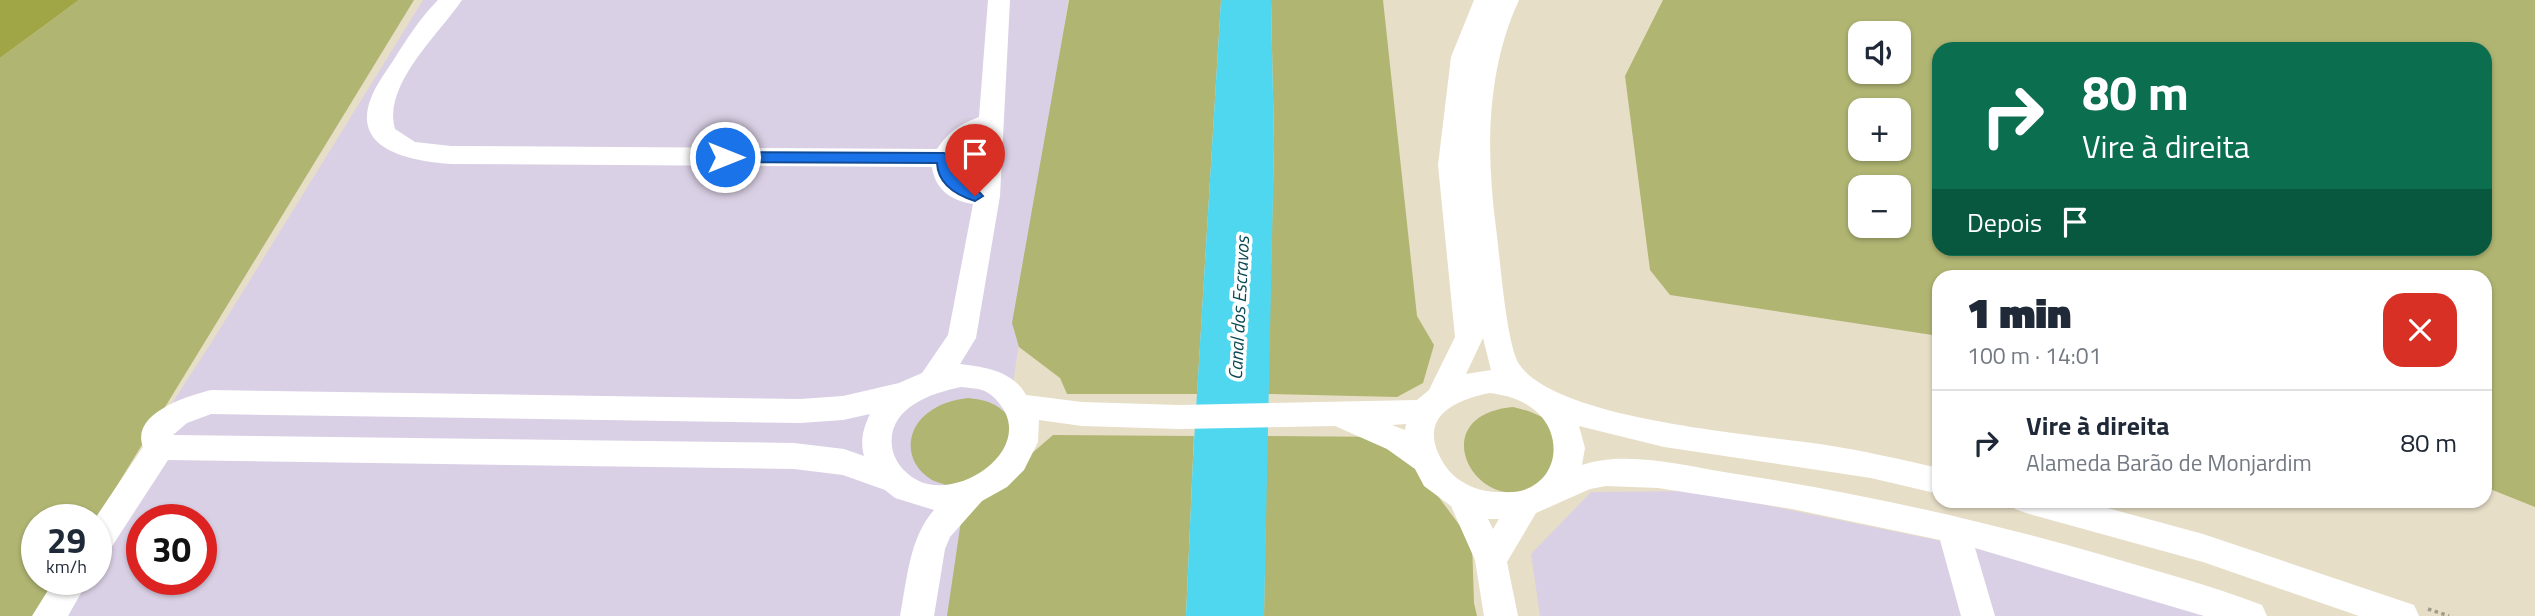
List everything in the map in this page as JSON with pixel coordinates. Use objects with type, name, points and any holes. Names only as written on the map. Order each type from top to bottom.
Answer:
[{"type":"street","points":[[450,0],[433,18],[414,46],[382,102],[380,122],[388,138],[400,148],[420,153],[451,155],[944,158]]},
{"type":"street","points":[[933,380],[962,338],[987,196],[999,0]]},
{"type":"street","points":[[1485,0],[1463,57],[1451,164],[1469,337],[1419,427],[1418,443],[1423,459],[1432,475],[1446,488],[1463,499],[1504,507],[1536,499],[1593,475],[1648,476],[1755,489],[1953,529],[2122,574],[2250,616]]},
{"type":"street","points":[[1491,559],[1536,499],[1559,483],[1571,457],[1566,429],[1504,366],[1495,328],[1479,201],[1477,141],[1483,75],[1498,21],[1508,0]]},
{"type":"street","points":[[987,196],[975,196],[950,182],[944,173],[944,158],[959,136],[969,129],[991,122]]},
{"type":"street","points":[[962,338],[988,380]]},
{"type":"street","points":[[961,375],[988,380],[1007,391],[1023,417],[1021,447],[1010,466],[993,482],[970,493],[950,497],[930,497],[844,462],[794,456],[160,447],[156,443],[165,423],[177,414],[211,402],[800,411],[843,408],[905,394],[933,380],[961,375]]},
{"type":"street","points":[[1023,417],[1082,414],[1179,418],[1334,416],[1434,403],[1472,382],[1507,383],[1583,417],[1646,432],[1862,464],[1932,479]]},
{"type":"street","points":[[905,394],[889,409],[879,426],[876,445],[879,463],[901,486],[926,520],[929,549]]},
{"type":"street","points":[[1334,416],[1380,431],[1398,440],[1423,459]]},
{"type":"street","points":[[112,520],[160,447]]},
{"type":"street","points":[[916,616],[929,549],[938,528],[970,493]]},
{"type":"street","points":[[1463,499],[1491,559],[1501,616]]},
{"type":"street","points":[[2056,508],[2203,548],[2402,616]]},
{"type":"street","points":[[1953,529],[1978,616]]},
{"type":"street","points":[[49,616],[63,595]]},
{"type":"shaded area","points":[[423,0],[1068,0],[980,616],[35,616],[48,595],[112,595],[112,504],[107,504],[211,343]]},
{"type":"shaded area","points":[[1697,491],[2019,557],[2205,616],[1540,616],[1531,554],[1591,492]]},
{"type":"green space","points":[[0,0],[79,0],[0,58]]},
{"type":"green space","points":[[79,0],[414,0],[106,504],[21,504],[21,595],[49,595],[37,616],[0,616],[0,58]]},
{"type":"green space","points":[[1069,0],[1221,0],[1197,394],[1067,394],[1060,378],[1019,347],[1012,323]]},
{"type":"green space","points":[[1271,0],[1383,0],[1417,316],[1434,345],[1423,383],[1397,397],[1268,394],[1274,145]]},
{"type":"green space","points":[[1663,0],[2535,0],[2535,507],[2492,490],[2492,270],[1932,270],[1932,335],[1670,295],[1650,270],[1625,76]]},
{"type":"green space","points":[[968,398],[994,405],[1014,423],[1011,456],[958,486],[932,480],[923,473],[912,455],[912,435],[923,417],[932,410]]},
{"type":"green space","points":[[1513,407],[1540,416],[1562,435],[1555,482],[1522,493],[1498,490],[1482,481],[1471,469],[1465,453],[1465,438],[1472,424],[1488,413]]},
{"type":"green space","points":[[1053,435],[1194,436],[1186,616],[947,616],[962,514]]},
{"type":"green space","points":[[1267,436],[1394,437],[1472,542],[1474,603],[1477,616],[1264,616]]},
{"type":"water","name":"Canal dos Escravos","points":[[1221,0],[1271,0],[1274,145],[1264,616],[1186,616]]},
{"type":"route","points":[[725,157],[944,158],[944,173],[950,182],[975,196]]}]
